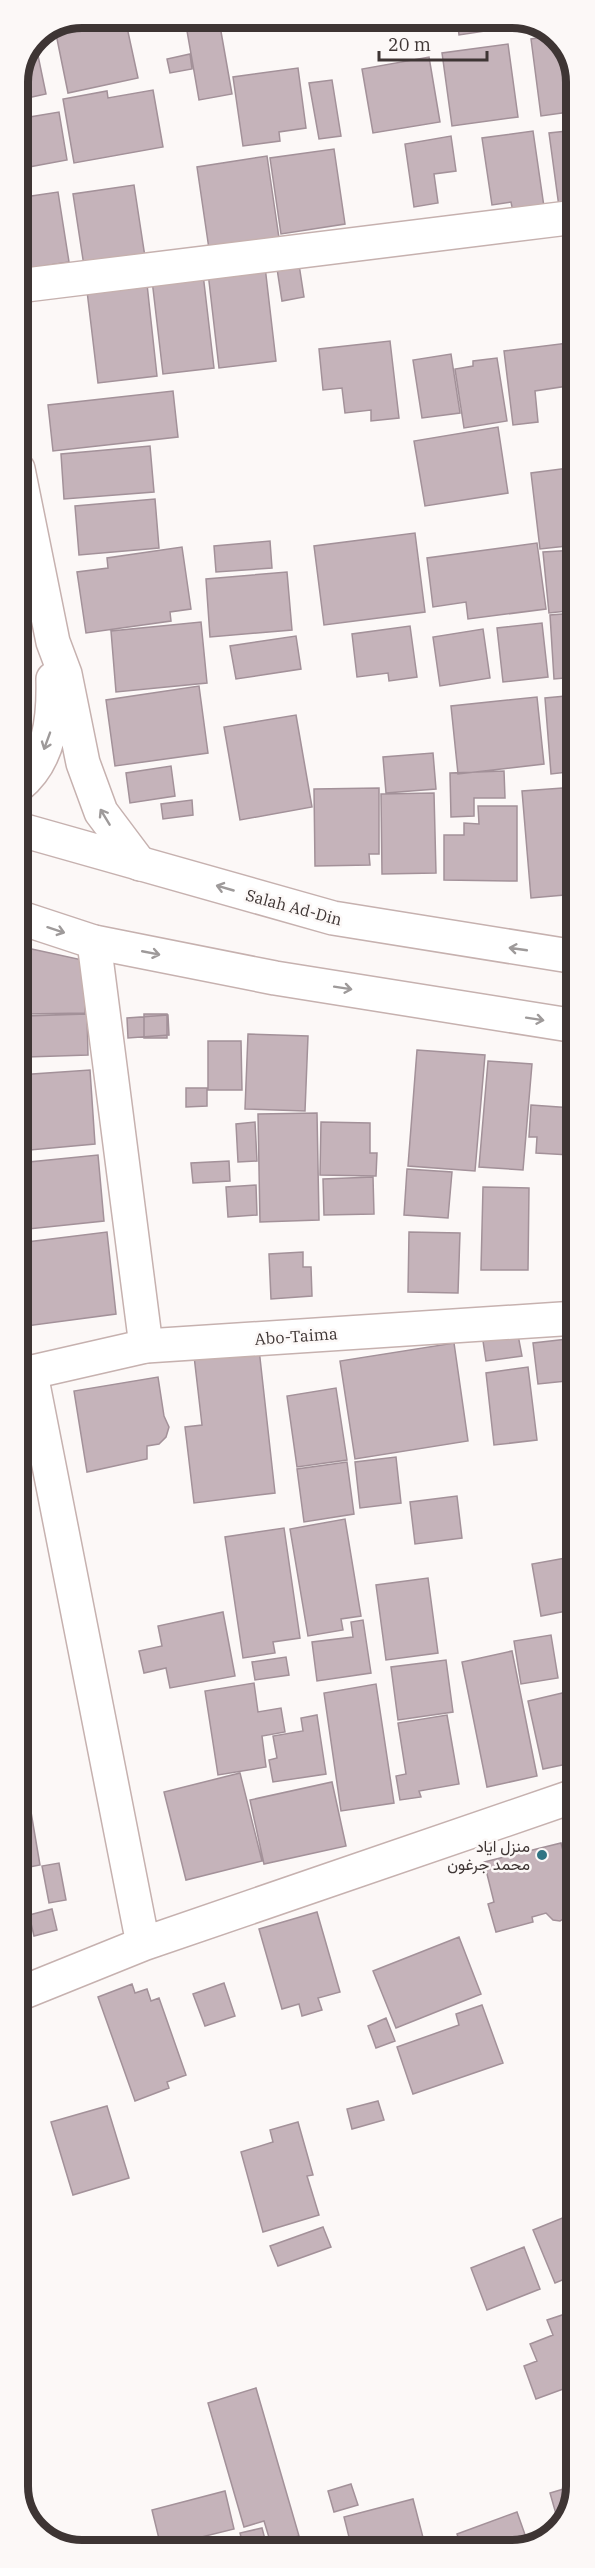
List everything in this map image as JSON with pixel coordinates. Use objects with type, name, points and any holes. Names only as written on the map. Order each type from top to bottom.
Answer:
[{"type":"main road","points":[[28,284],[566,218]]},
{"type":"main road","points":[[28,518],[53,642],[65,674],[83,764],[101,812],[140,864]]},
{"type":"main road","points":[[28,779],[39,764],[50,731],[53,707],[53,642]]},
{"type":"main road","name":"Salah Ad-Din","points":[[28,832],[333,918],[474,943],[566,956]]},
{"type":"main road","points":[[28,920],[94,942],[275,978],[566,1024]]},
{"type":"main road","points":[[94,942],[146,1346]]},
{"type":"main road","name":"Abo-Taima","points":[[28,1373],[146,1346],[566,1319]]},
{"type":"main road","points":[[28,1388],[143,1944]]},
{"type":"main road","points":[[28,1990],[143,1944],[566,1799]]},
{"type":"building","points":[[82,28],[127,28],[138,78],[68,93],[56,36]]},
{"type":"building","points":[[220,28],[232,94],[199,100],[187,31]]},
{"type":"building","points":[[458,29],[499,29],[459,35]]},
{"type":"building","points":[[542,37],[559,55],[565,72],[566,112],[541,116],[531,39]]},
{"type":"building","points":[[508,44],[518,117],[452,126],[442,53]]},
{"type":"building","points":[[37,53],[46,94],[28,98],[30,72]]},
{"type":"building","points":[[190,54],[192,69],[170,73],[167,59]]},
{"type":"building","points":[[429,57],[440,122],[373,133],[362,69]]},
{"type":"building","points":[[298,68],[306,128],[279,132],[280,141],[243,146],[233,77]]},
{"type":"building","points":[[332,80],[341,136],[319,139],[309,83]]},
{"type":"building","points":[[153,90],[163,147],[74,163],[63,99],[107,91],[108,98]]},
{"type":"building","points":[[59,112],[67,160],[28,167],[28,117]]},
{"type":"building","points":[[533,131],[544,207],[513,212],[511,202],[492,205],[482,138]]},
{"type":"building","points":[[566,131],[566,206],[559,207],[549,133]]},
{"type":"building","points":[[451,136],[456,171],[434,174],[438,203],[414,207],[405,144]]},
{"type":"building","points":[[334,149],[345,224],[281,234],[270,158]]},
{"type":"building","points":[[267,156],[279,238],[209,249],[197,167]]},
{"type":"building","points":[[134,185],[145,257],[84,266],[73,194]]},
{"type":"building","points":[[58,192],[69,262],[28,268],[28,196]]},
{"type":"building","points":[[264,258],[276,361],[219,368],[207,264]]},
{"type":"building","points":[[298,258],[304,297],[282,301],[276,262]]},
{"type":"building","points":[[203,274],[214,368],[163,374],[152,280]]},
{"type":"building","points":[[147,284],[157,376],[98,383],[87,291]]},
{"type":"building","points":[[390,341],[399,418],[371,421],[371,410],[345,413],[342,388],[323,390],[319,349]]},
{"type":"building","points":[[566,343],[566,386],[535,391],[538,422],[513,425],[504,351]]},
{"type":"building","points":[[451,354],[460,413],[422,418],[413,360]]},
{"type":"building","points":[[497,358],[507,421],[464,428],[455,369],[473,366],[473,361]]},
{"type":"building","points":[[173,391],[178,437],[53,451],[48,405]]},
{"type":"building","points":[[498,427],[508,493],[425,506],[414,441]]},
{"type":"building","points":[[150,446],[154,492],[64,499],[61,454]]},
{"type":"building","points":[[566,468],[566,546],[540,549],[531,473]]},
{"type":"building","points":[[155,499],[159,548],[79,555],[75,506]]},
{"type":"building","points":[[415,533],[425,612],[324,625],[314,546]]},
{"type":"building","points":[[270,541],[272,568],[216,572],[214,546]]},
{"type":"building","points":[[537,543],[546,609],[468,619],[466,602],[433,607],[427,558]]},
{"type":"building","points":[[182,547],[191,609],[170,612],[171,621],[86,633],[77,572],[108,568],[107,558]]},
{"type":"building","points":[[566,551],[566,611],[549,613],[543,552]]},
{"type":"building","points":[[287,572],[292,630],[210,637],[206,579]]},
{"type":"building","points":[[566,614],[566,678],[554,679],[550,615]]},
{"type":"building","points":[[201,622],[207,683],[116,692],[111,631]]},
{"type":"building","points":[[542,623],[548,677],[503,682],[497,628]]},
{"type":"building","points":[[410,626],[417,677],[389,681],[388,673],[357,677],[352,634]]},
{"type":"building","points":[[483,629],[490,678],[440,686],[433,637]]},
{"type":"building","points":[[296,636],[301,669],[236,679],[230,646]]},
{"type":"building","points":[[199,686],[208,753],[115,766],[106,700]]},
{"type":"building","points":[[566,696],[566,772],[551,774],[545,698]]},
{"type":"building","points":[[537,697],[544,764],[458,774],[451,706]]},
{"type":"building","points":[[296,715],[312,807],[240,820],[224,727]]},
{"type":"building","points":[[433,753],[436,789],[386,793],[383,757]]},
{"type":"building","points":[[171,766],[175,796],[130,803],[126,773]]},
{"type":"building","points":[[504,771],[505,798],[474,798],[474,816],[451,817],[450,773]]},
{"type":"building","points":[[379,788],[379,854],[369,854],[370,865],[315,866],[314,789]]},
{"type":"building","points":[[566,788],[566,895],[531,898],[522,791]]},
{"type":"building","points":[[434,793],[436,873],[382,874],[381,794]]},
{"type":"building","points":[[192,800],[193,815],[163,819],[161,804]]},
{"type":"building","points":[[478,806],[517,806],[517,881],[444,880],[444,835],[464,835],[464,823],[479,824]]},
{"type":"building","points":[[28,948],[87,961],[85,1013],[28,1014]]},
{"type":"building","points":[[87,1014],[88,1055],[28,1057],[28,1016]]},
{"type":"building","points":[[144,1014],[167,1014],[167,1038],[144,1038]]},
{"type":"building","points":[[168,1015],[169,1035],[128,1038],[127,1018]]},
{"type":"building","points":[[248,1034],[308,1036],[305,1111],[245,1109]]},
{"type":"building","points":[[208,1041],[241,1041],[242,1090],[208,1090]]},
{"type":"building","points":[[417,1050],[485,1055],[475,1171],[408,1166]]},
{"type":"building","points":[[488,1061],[532,1064],[523,1170],[479,1167]]},
{"type":"building","points":[[90,1070],[95,1144],[28,1150],[28,1074]]},
{"type":"building","points":[[186,1088],[207,1088],[207,1106],[186,1107]]},
{"type":"building","points":[[531,1105],[566,1108],[566,1155],[536,1153],[537,1137],[529,1137]]},
{"type":"building","points":[[317,1113],[319,1220],[260,1222],[258,1114]]},
{"type":"building","points":[[255,1122],[257,1161],[238,1162],[236,1124]]},
{"type":"building","points":[[321,1122],[370,1123],[370,1153],[377,1153],[376,1176],[320,1175]]},
{"type":"building","points":[[98,1155],[104,1221],[28,1229],[28,1162]]},
{"type":"building","points":[[229,1161],[230,1181],[193,1183],[191,1163]]},
{"type":"building","points":[[407,1169],[452,1172],[448,1218],[404,1215]]},
{"type":"building","points":[[373,1177],[374,1214],[324,1215],[323,1179]]},
{"type":"building","points":[[256,1185],[257,1215],[228,1217],[226,1187]]},
{"type":"building","points":[[483,1187],[529,1188],[528,1270],[481,1270]]},
{"type":"building","points":[[107,1232],[116,1314],[28,1326],[28,1242]]},
{"type":"building","points":[[409,1232],[460,1233],[458,1293],[408,1292]]},
{"type":"building","points":[[303,1252],[303,1267],[311,1267],[312,1296],[271,1299],[269,1254]]},
{"type":"building","points":[[518,1335],[522,1356],[486,1361],[483,1341]]},
{"type":"building","points":[[566,1339],[566,1381],[538,1384],[533,1343]]},
{"type":"building","points":[[454,1343],[468,1441],[355,1459],[340,1361]]},
{"type":"building","points":[[259,1349],[275,1493],[194,1503],[185,1427],[202,1425],[194,1356]]},
{"type":"building","points":[[528,1367],[537,1440],[494,1445],[486,1373]]},
{"type":"building","points":[[158,1377],[164,1416],[169,1427],[166,1437],[159,1444],[147,1446],[147,1459],[87,1472],[74,1391]]},
{"type":"building","points":[[336,1388],[347,1460],[297,1467],[287,1396]]},
{"type":"building","points":[[396,1457],[401,1503],[360,1508],[355,1462]]},
{"type":"building","points":[[347,1462],[354,1514],[304,1522],[297,1469]]},
{"type":"building","points":[[457,1496],[462,1538],[415,1544],[410,1502]]},
{"type":"building","points":[[345,1519],[361,1616],[341,1619],[343,1630],[308,1636],[290,1529]]},
{"type":"building","points":[[284,1528],[300,1638],[273,1642],[275,1653],[243,1658],[225,1537]]},
{"type":"building","points":[[566,1558],[566,1611],[541,1616],[532,1564]]},
{"type":"building","points":[[428,1578],[438,1653],[386,1660],[376,1585]]},
{"type":"building","points":[[223,1612],[235,1676],[170,1688],[166,1668],[144,1673],[139,1651],[162,1646],[158,1626]]},
{"type":"building","points":[[363,1620],[371,1673],[317,1681],[312,1642],[353,1637],[351,1622]]},
{"type":"building","points":[[551,1635],[558,1678],[521,1684],[514,1641]]},
{"type":"building","points":[[512,1651],[537,1776],[487,1787],[462,1662]]},
{"type":"building","points":[[286,1657],[289,1675],[255,1680],[252,1662]]},
{"type":"building","points":[[446,1660],[453,1712],[398,1720],[391,1667]]},
{"type":"building","points":[[254,1683],[258,1712],[281,1708],[285,1732],[262,1736],[266,1767],[218,1775],[205,1691]]},
{"type":"building","points":[[376,1684],[394,1803],[341,1811],[324,1693]]},
{"type":"building","points":[[566,1692],[566,1764],[543,1769],[528,1701]]},
{"type":"building","points":[[317,1715],[326,1774],[273,1782],[269,1760],[277,1758],[273,1736],[303,1731],[301,1718]]},
{"type":"building","points":[[447,1715],[459,1784],[419,1791],[421,1797],[400,1800],[396,1776],[406,1774],[398,1723]]},
{"type":"building","points":[[240,1773],[262,1861],[186,1880],[164,1792]]},
{"type":"building","points":[[332,1782],[346,1846],[264,1864],[250,1800]]},
{"type":"building","points":[[28,1794],[40,1865],[28,1867]]},
{"type":"building","points":[[561,1843],[566,1862],[566,1917],[560,1921],[553,1920],[546,1913],[532,1917],[533,1922],[496,1932],[488,1904],[494,1902],[484,1862]]},
{"type":"building","points":[[59,1863],[66,1900],[49,1903],[42,1866]]},
{"type":"building","points":[[52,1909],[57,1930],[34,1936],[29,1915]]},
{"type":"building","points":[[317,1912],[340,1992],[318,1998],[322,2010],[302,2016],[299,2004],[282,2009],[259,1929]]},
{"type":"building","points":[[459,1937],[481,1994],[396,2028],[373,1971]]},
{"type":"building","points":[[224,1983],[235,2016],[205,2026],[193,1994]]},
{"type":"building","points":[[132,1984],[135,1993],[147,1989],[151,2001],[159,1998],[186,2075],[167,2082],[169,2088],[135,2101],[98,1997]]},
{"type":"building","points":[[482,2005],[503,2063],[413,2094],[397,2047],[459,2025],[456,2014]]},
{"type":"building","points":[[386,2018],[395,2041],[376,2048],[368,2026]]},
{"type":"building","points":[[378,2101],[384,2120],[352,2129],[347,2109]]},
{"type":"building","points":[[107,2106],[129,2178],[73,2195],[51,2122]]},
{"type":"building","points":[[298,2122],[313,2175],[307,2176],[319,2215],[263,2232],[241,2152],[273,2142],[270,2130]]},
{"type":"building","points":[[566,2216],[566,2278],[555,2283],[533,2230]]},
{"type":"building","points":[[323,2227],[331,2247],[278,2266],[270,2246]]},
{"type":"building","points":[[524,2247],[540,2289],[487,2310],[471,2268]]},
{"type":"building","points":[[566,2314],[566,2388],[536,2399],[524,2366],[537,2361],[530,2344],[553,2335],[547,2320]]},
{"type":"building","points":[[256,2388],[299,2536],[287,2539],[270,2539],[264,2521],[244,2527],[208,2403]]},
{"type":"building","points":[[351,2484],[358,2505],[334,2512],[328,2491]]},
{"type":"building","points":[[566,2488],[564,2503],[556,2516],[550,2493]]},
{"type":"building","points":[[225,2491],[234,2529],[192,2539],[159,2539],[152,2510]]},
{"type":"building","points":[[413,2499],[424,2540],[350,2540],[344,2517]]},
{"type":"building","points":[[517,2512],[526,2537],[513,2540],[459,2540],[457,2534]]},
{"type":"building","points":[[262,2528],[265,2539],[242,2539],[240,2533]]},
{"type":"place","name":"منزل اياد محمد جرغون","points":[[542,1855]]}]
